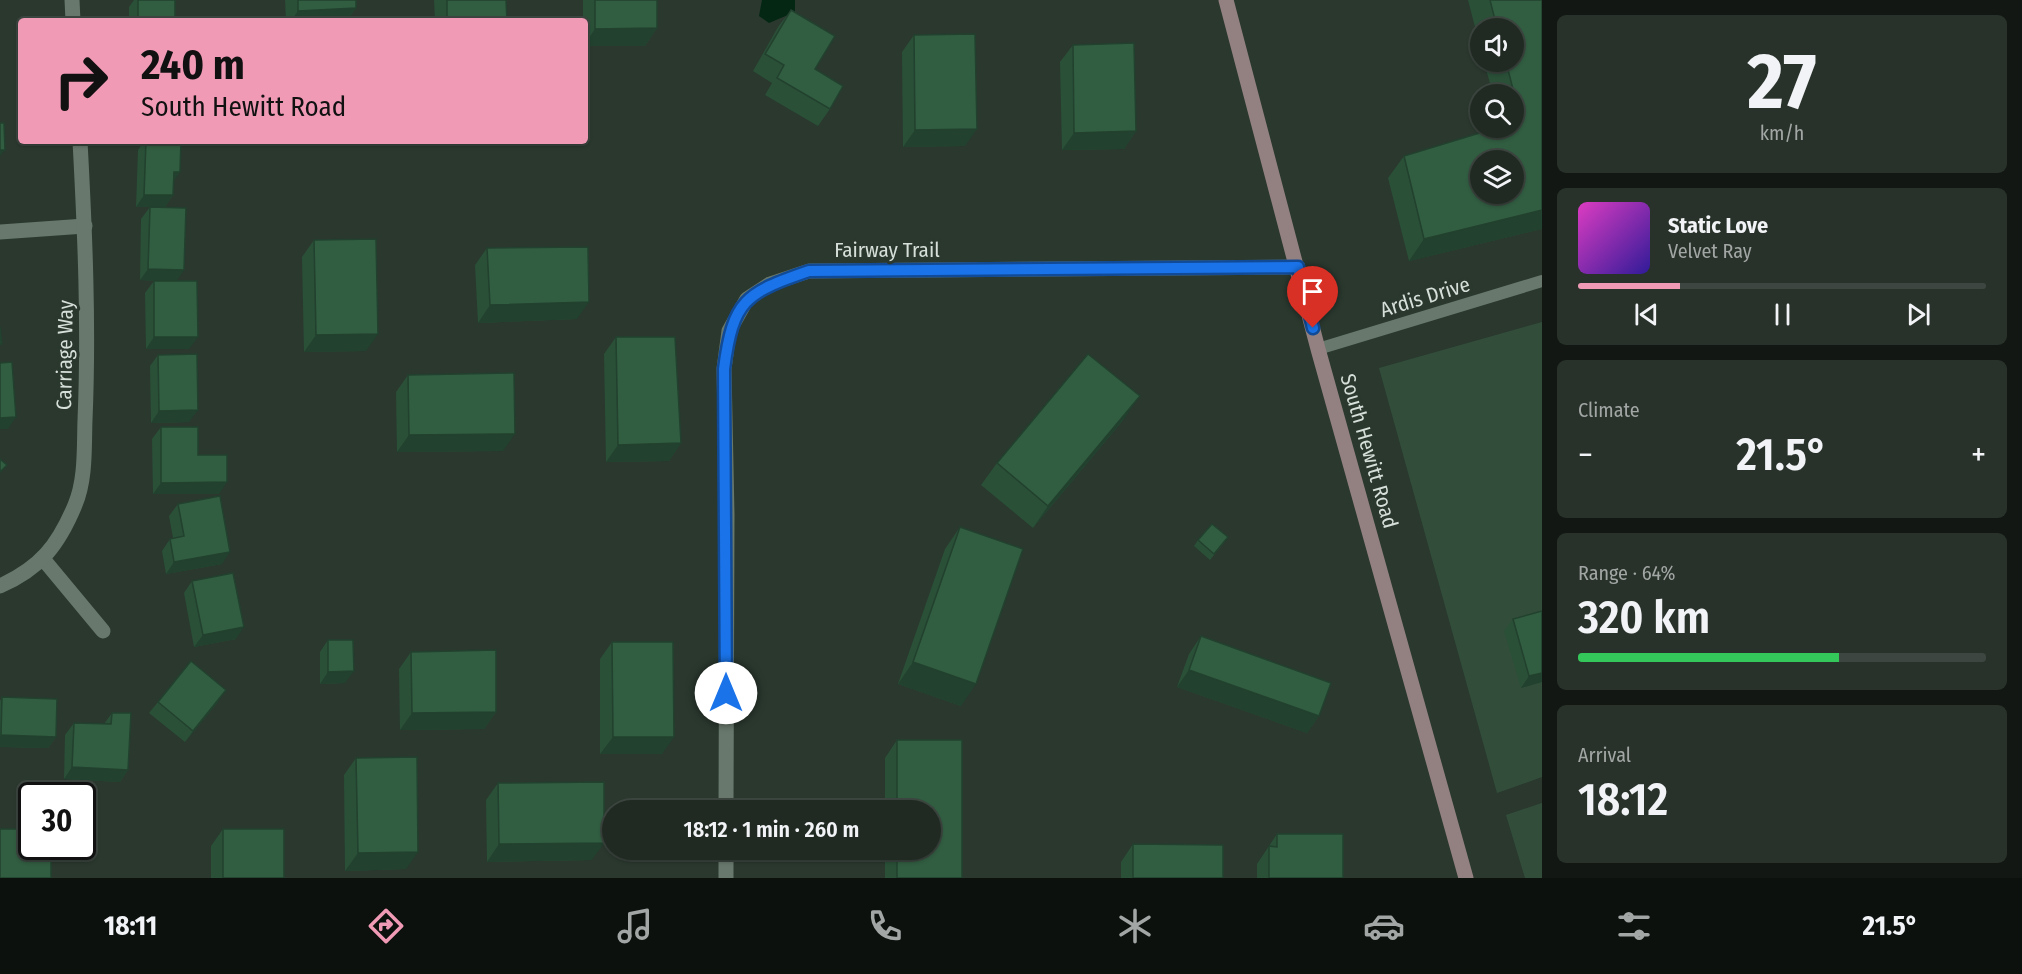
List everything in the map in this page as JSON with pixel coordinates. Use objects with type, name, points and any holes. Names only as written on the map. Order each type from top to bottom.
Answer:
[{"type":"main road","name":"South Hewitt Road","points":[[1226,0],[1318,349],[1466,878]]},
{"type":"street","points":[[72,0],[73,18]]},
{"type":"street","name":"Carriage Way","points":[[0,586],[25,575],[44,560],[75,504],[82,473],[88,347],[80,144]]},
{"type":"street","points":[[0,232],[85,226]]},
{"type":"street","name":"Fairway Trail","points":[[726,800],[727,514],[724,369],[729,331],[747,298],[770,284],[809,271],[1298,267]]},
{"type":"street","points":[[44,560],[103,631]]},
{"type":"street","points":[[726,860],[726,878]]},
{"type":"lane","name":"Ardis Drive","points":[[1318,349],[1542,281]]},
{"type":"shaded area","points":[[762,0],[795,0],[795,12],[769,23],[759,16]]},
{"type":"shaded area","points":[[1542,322],[1542,777],[1497,793],[1379,368]]},
{"type":"shaded area","points":[[1542,803],[1542,878],[1525,878],[1506,815]]},
{"type":"building","points":[[138,0],[175,0],[175,18],[138,18]]},
{"type":"building","points":[[298,0],[356,0],[356,8],[298,11]]},
{"type":"building","points":[[447,0],[506,0],[507,18],[447,18]]},
{"type":"building","points":[[595,0],[657,0],[657,28],[595,29]]},
{"type":"building","points":[[1490,0],[1542,0],[1542,210],[1424,239],[1404,156],[1470,136],[1470,138],[1524,138],[1524,84],[1512,84],[1509,72],[1524,72],[1524,18],[1494,18]]},
{"type":"building","points":[[791,10],[835,36],[815,69],[843,86],[830,109],[777,78],[784,65],[765,54]]},
{"type":"building","points":[[975,34],[977,129],[915,130],[914,35]]},
{"type":"building","points":[[1134,43],[1136,131],[1074,133],[1073,45]]},
{"type":"building","points":[[0,123],[4,123],[5,150],[0,150]]},
{"type":"building","points":[[146,144],[181,144],[180,172],[174,172],[173,195],[144,195]]},
{"type":"building","points":[[150,207],[186,208],[184,270],[148,269]]},
{"type":"building","points":[[376,239],[378,334],[316,335],[314,240]]},
{"type":"building","points":[[588,247],[589,302],[490,305],[487,248]]},
{"type":"building","points":[[154,281],[197,281],[198,337],[154,337]]},
{"type":"building","points":[[616,337],[675,337],[681,443],[618,445]]},
{"type":"building","points":[[197,354],[198,410],[159,411],[158,355]]},
{"type":"building","points":[[1088,354],[1140,396],[1048,506],[997,463]]},
{"type":"building","points":[[12,362],[16,417],[0,418],[0,363]]},
{"type":"building","points":[[514,373],[515,434],[409,435],[408,375]]},
{"type":"building","points":[[161,427],[198,427],[198,455],[227,455],[227,482],[161,483]]},
{"type":"building","points":[[0,459],[7,465],[0,472]]},
{"type":"building","points":[[220,496],[230,552],[174,562],[170,539],[184,536],[178,504]]},
{"type":"building","points":[[1212,524],[1228,537],[1214,554],[1198,540]]},
{"type":"building","points":[[960,527],[1023,549],[976,684],[913,662]]},
{"type":"building","points":[[233,573],[244,627],[203,635],[192,581]]},
{"type":"building","points":[[1542,611],[1542,673],[1529,676],[1513,619]]},
{"type":"building","points":[[1201,636],[1331,683],[1319,716],[1189,670]]},
{"type":"building","points":[[328,640],[353,640],[354,671],[328,672]]},
{"type":"building","points":[[612,642],[673,642],[674,737],[613,737]]},
{"type":"building","points":[[496,650],[496,712],[412,713],[411,652]]},
{"type":"building","points":[[191,661],[226,690],[193,731],[158,702]]},
{"type":"building","points":[[2,697],[57,699],[56,737],[1,735]]},
{"type":"building","points":[[112,713],[131,713],[128,770],[72,767],[74,723],[111,724]]},
{"type":"building","points":[[897,740],[962,740],[962,878],[897,878],[897,860],[941,860],[941,800],[897,800]]},
{"type":"building","points":[[417,757],[418,852],[358,853],[356,758]]},
{"type":"building","points":[[604,782],[602,843],[499,844],[498,783]]},
{"type":"building","points":[[0,829],[18,829],[18,860],[51,860],[51,878],[0,878]]},
{"type":"building","points":[[223,829],[284,829],[284,878],[223,878]]},
{"type":"building","points":[[1277,834],[1343,834],[1343,878],[1269,878],[1269,846],[1277,847]]},
{"type":"building","points":[[1133,844],[1223,845],[1223,878],[1133,878]]},
{"type":"route","points":[[726,693],[727,514],[724,369],[729,331],[747,298],[770,284],[809,271],[1298,267],[1313,328]]}]
